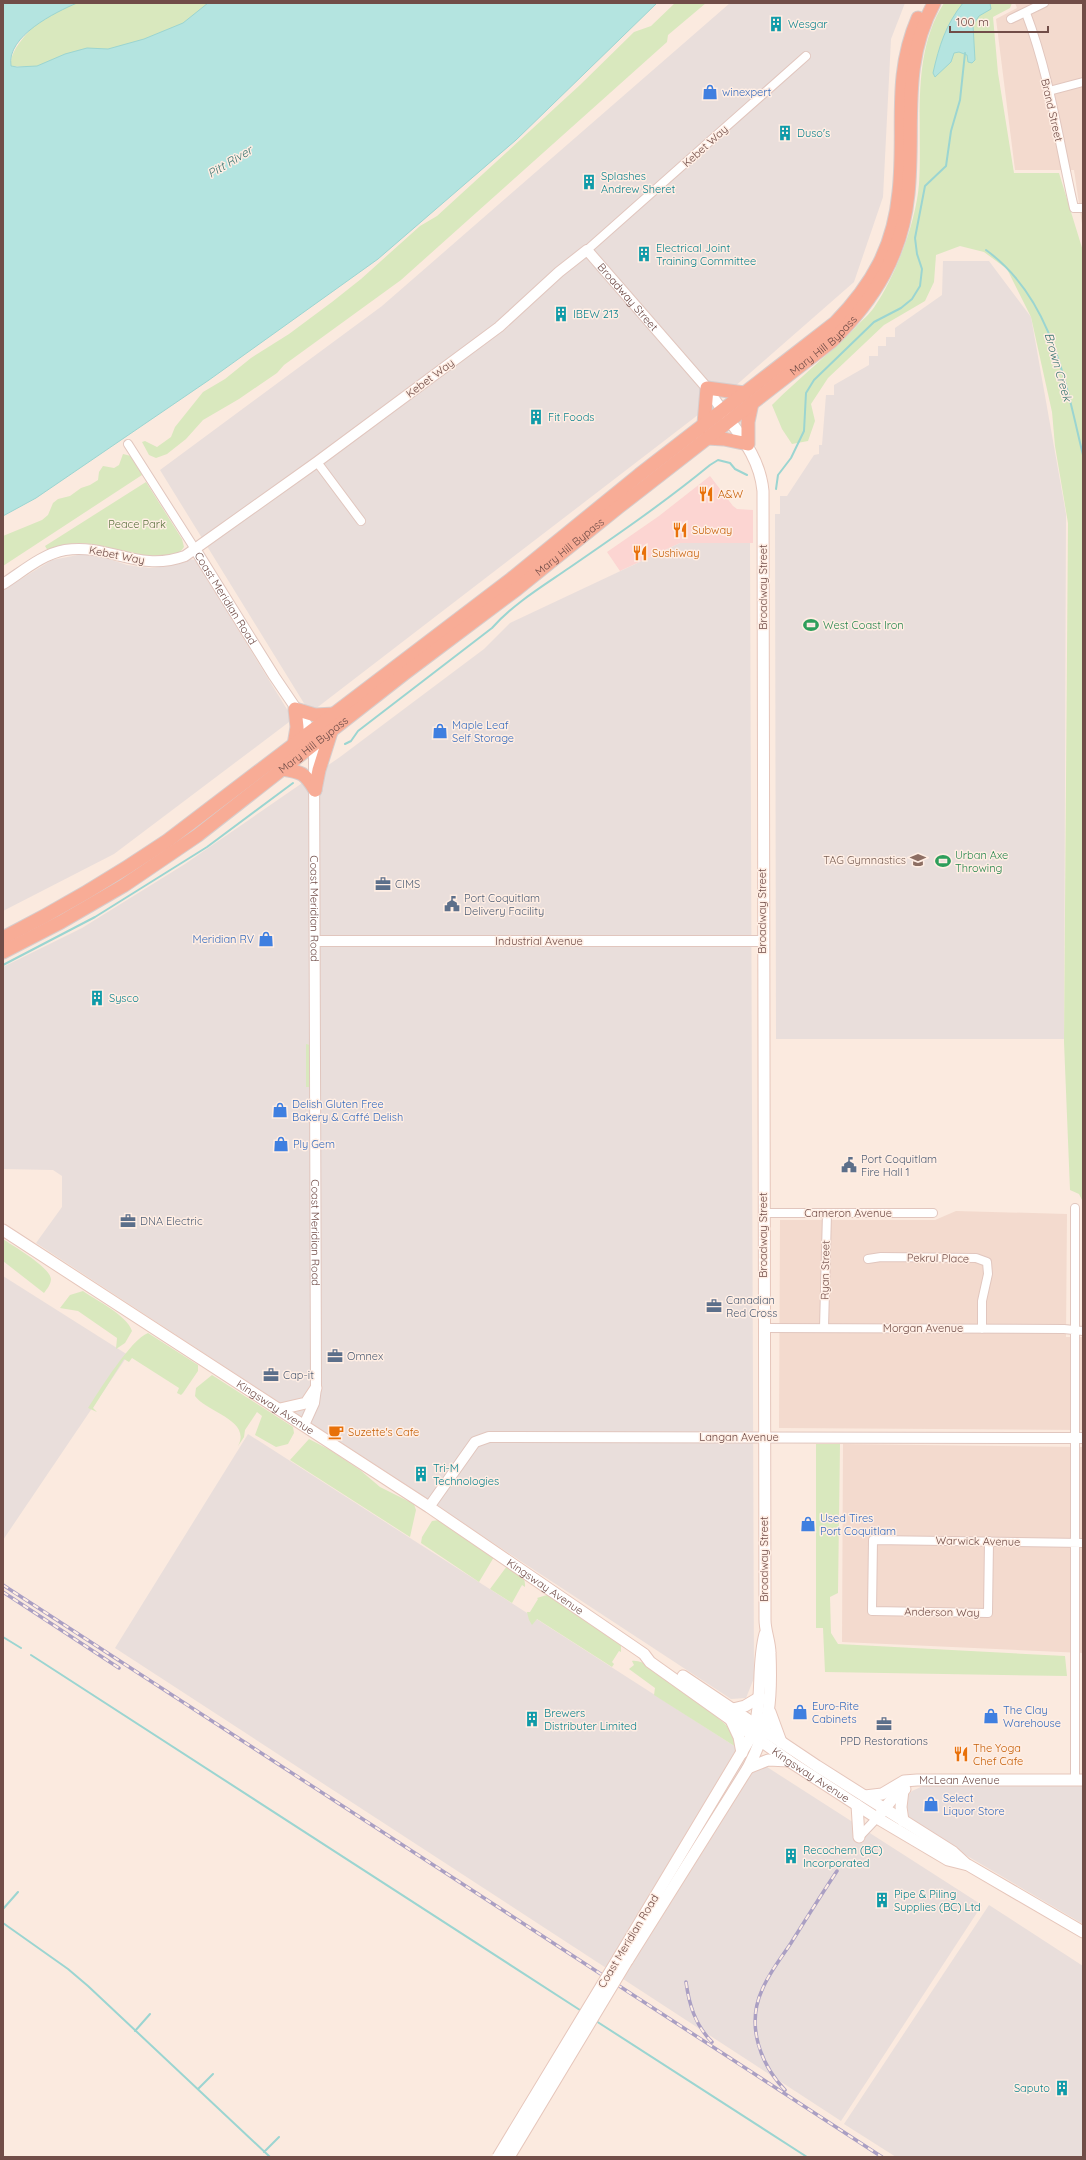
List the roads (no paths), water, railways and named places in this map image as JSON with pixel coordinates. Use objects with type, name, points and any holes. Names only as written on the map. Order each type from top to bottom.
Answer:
[{"type":"highway","name":"Mary Hill Bypass","points":[[3,938],[55,911],[117,875],[167,841],[294,746],[510,580],[704,424],[835,323],[863,292],[881,261],[892,231],[899,191],[900,96],[903,69],[906,48],[924,3]]},
{"type":"highway","name":"Mary Hill Bypass","points":[[3,952],[61,922],[122,886],[198,834],[314,746],[405,673],[517,590],[843,330],[869,300],[888,267],[901,235],[908,194],[911,73],[922,31],[934,3]]},
{"type":"highway","points":[[704,424],[707,388],[744,393]]},
{"type":"highway","points":[[707,438],[724,439],[748,444],[748,422],[752,403]]},
{"type":"highway","points":[[294,746],[297,728],[295,708],[315,714],[335,714]]},
{"type":"highway","points":[[315,790],[319,770],[331,732]]},
{"type":"highway","points":[[282,769],[300,771],[307,777],[315,790]]},
{"type":"main road","name":"Broadway Street","points":[[722,410],[748,444],[760,473],[763,491],[762,941],[765,1633],[761,1649],[758,1733]]},
{"type":"main road","name":"Kingsway Avenue","points":[[3,1230],[429,1507],[644,1654],[650,1662],[732,1714],[758,1733],[788,1761],[876,1818],[948,1860],[968,1865]]},
{"type":"main road","points":[[280,1409],[301,1405],[309,1400],[316,1388]]},
{"type":"main road","name":"Broadway Street","points":[[758,1733],[770,1712],[770,1651],[765,1633]]},
{"type":"main road","points":[[742,1753],[732,1714],[760,1697]]},
{"type":"main road","points":[[770,1712],[781,1742]]},
{"type":"main road","name":"Kingsway Avenue","points":[[758,1733],[781,1742],[953,1852],[968,1865],[1083,1932]]},
{"type":"main road","name":"Coast Meridian Road","points":[[509,2157],[742,1753],[758,1733]]},
{"type":"main road","name":"Coast Meridian Road","points":[[498,2157],[623,1959],[748,1768],[758,1733]]},
{"type":"main road","points":[[748,1768],[768,1760],[788,1761]]},
{"type":"main road","points":[[865,1796],[882,1794],[904,1781],[917,1780]]},
{"type":"main road","name":"McLean Avenue","points":[[876,1818],[893,1798],[917,1780],[1079,1780]]},
{"type":"main road","points":[[903,1790],[901,1807],[903,1821]]},
{"type":"main road","points":[[857,1805],[858,1836]]},
{"type":"street","points":[[1011,19],[1044,3]]},
{"type":"street","name":"Brand Street","points":[[1026,13],[1034,35],[1049,91],[1074,208],[1083,208]]},
{"type":"street","name":"Kebet Way","points":[[3,584],[49,555],[63,551],[94,550],[139,561],[151,562],[175,560],[195,549],[317,462],[499,327],[564,267],[587,250],[806,56]]},
{"type":"street","points":[[1049,91],[1083,82]]},
{"type":"street","name":"Broadway Street","points":[[587,250],[707,388],[722,410]]},
{"type":"street","name":"Coast Meridian Road","points":[[128,444],[295,708],[312,732],[314,746],[315,790],[316,1388],[314,1403],[304,1425]]},
{"type":"street","points":[[317,462],[361,521]]},
{"type":"street","name":"Industrial Avenue","points":[[315,941],[762,941]]},
{"type":"street","points":[[1075,1208],[1079,1331],[1079,1438],[1074,1543],[1079,1780]]},
{"type":"street","name":"Cameron Avenue","points":[[763,1213],[933,1213]]},
{"type":"street","name":"Ryan Street","points":[[824,1328],[827,1213]]},
{"type":"street","name":"Pekrul Place","points":[[868,1259],[881,1257],[976,1258],[987,1262],[988,1274],[982,1301],[982,1329]]},
{"type":"street","name":"Morgan Avenue","points":[[763,1328],[1079,1331]]},
{"type":"street","name":"Langan Avenue","points":[[429,1507],[475,1442],[489,1437],[1079,1438]]},
{"type":"street","name":"Warwick Avenue","points":[[872,1611],[873,1540],[1083,1543]]},
{"type":"street","name":"Anderson Way","points":[[872,1611],[988,1613],[989,1541]]},
{"type":"street","name":"McLean Avenue","points":[[858,1836],[876,1818]]},
{"type":"water","name":"Pitt River","points":[[3,3],[77,3],[57,12],[24,35],[16,45],[12,55],[11,66],[17,67],[37,66],[65,54],[87,48],[108,49],[144,39],[183,23],[208,3],[657,3],[516,140],[378,259],[209,380],[36,498],[3,516]]},
{"type":"water","points":[[963,3],[990,3],[991,9],[979,16],[973,25],[975,60],[972,63],[968,62],[967,55],[959,52],[954,53],[951,62],[935,77],[933,73],[944,36],[952,19]]},
{"type":"waterway","points":[[776,489],[778,475],[791,458],[804,431],[806,393],[814,380],[874,322],[901,308],[912,299],[920,286],[922,269],[917,254],[915,238],[925,186],[946,166],[951,131],[960,100],[965,53]]},
{"type":"waterway","name":"Brown Creek","points":[[986,250],[1008,270],[1026,292],[1041,316],[1062,370],[1083,455]]},
{"type":"waterway","points":[[345,744],[351,741],[358,731],[492,628],[519,603],[641,518],[710,465],[718,460],[730,463],[735,469],[747,475]]},
{"type":"waterway","points":[[3,965],[95,917],[207,847],[293,783]]},
{"type":"waterway","points":[[3,1637],[21,1648]]},
{"type":"waterway","points":[[31,1655],[583,2012]]},
{"type":"waterway","points":[[3,1909],[18,1892]]},
{"type":"waterway","points":[[3,1923],[68,1969],[88,1986],[270,2157]]},
{"type":"waterway","points":[[135,2031],[150,2014]]},
{"type":"waterway","points":[[596,2021],[807,2157]]},
{"type":"waterway","points":[[198,2089],[213,2074]]},
{"type":"waterway","points":[[264,2152],[279,2137]]},
{"type":"railway","points":[[3,1585],[882,2157]]},
{"type":"railway","points":[[3,1592],[119,1668]]},
{"type":"railway","points":[[785,2090],[776,2080],[769,2068],[758,2043],[755,2017],[757,2003],[772,1972],[837,1871]]},
{"type":"railway","points":[[686,1982],[689,1998],[697,2021],[701,2029],[712,2042]]},
{"type":"place","name":"Wesgar","points":[[776,24]]},
{"type":"place","name":"winexpert","points":[[710,92]]},
{"type":"place","name":"Duso's","points":[[785,133]]},
{"type":"place","name":"Splashes Andrew Sheret","points":[[589,182]]},
{"type":"place","name":"Electrical Joint Training Committee","points":[[644,254]]},
{"type":"place","name":"IBEW 213","points":[[561,314]]},
{"type":"place","name":"Fit Foods","points":[[536,417]]},
{"type":"place","name":"A&W","points":[[706,494]]},
{"type":"place","name":"Subway","points":[[680,530]]},
{"type":"place","name":"Sushiway","points":[[640,553]]},
{"type":"place","name":"West Coast Iron","points":[[811,625]]},
{"type":"place","name":"Maple Leaf Self Storage","points":[[440,731]]},
{"type":"place","name":"TAG Gymnastics","points":[[918,860]]},
{"type":"place","name":"Urban Axe Throwing","points":[[943,861]]},
{"type":"place","name":"CIMS","points":[[383,884]]},
{"type":"place","name":"Port Coquitlam Delivery Facility","points":[[452,904]]},
{"type":"place","name":"Meridian RV","points":[[266,939]]},
{"type":"place","name":"Sysco","points":[[97,998]]},
{"type":"place","name":"Delish Gluten Free Bakery & Caffé Delish","points":[[280,1110]]},
{"type":"place","name":"Ply Gem","points":[[281,1144]]},
{"type":"place","name":"Port Coquitlam Fire Hall 1","points":[[849,1165]]},
{"type":"place","name":"DNA Electric","points":[[128,1221]]},
{"type":"place","name":"Canadian Red Cross","points":[[714,1306]]},
{"type":"place","name":"Omnex","points":[[335,1356]]},
{"type":"place","name":"Cap-it","points":[[271,1375]]},
{"type":"place","name":"Suzette's Cafe","points":[[336,1432]]},
{"type":"place","name":"Tri-M Technologies","points":[[421,1474]]},
{"type":"place","name":"Used Tires Port Coquitlam","points":[[808,1524]]},
{"type":"place","name":"Euro-Rite Cabinets","points":[[800,1712]]},
{"type":"place","name":"The Clay Warehouse","points":[[991,1716]]},
{"type":"place","name":"Brewers Distributer Limited","points":[[532,1719]]},
{"type":"place","name":"PPD Restorations","points":[[884,1724]]},
{"type":"place","name":"The Yoga Chef Cafe","points":[[961,1754]]},
{"type":"place","name":"Select Liquor Store","points":[[931,1804]]},
{"type":"place","name":"Recochem (BC) Incorporated","points":[[791,1856]]},
{"type":"place","name":"Pipe & Piling Supplies (BC) Ltd","points":[[882,1900]]},
{"type":"place","name":"Saputo","points":[[1062,2088]]},
{"type":"park label","name":"Peace Park","points":[[137,524]]}]
